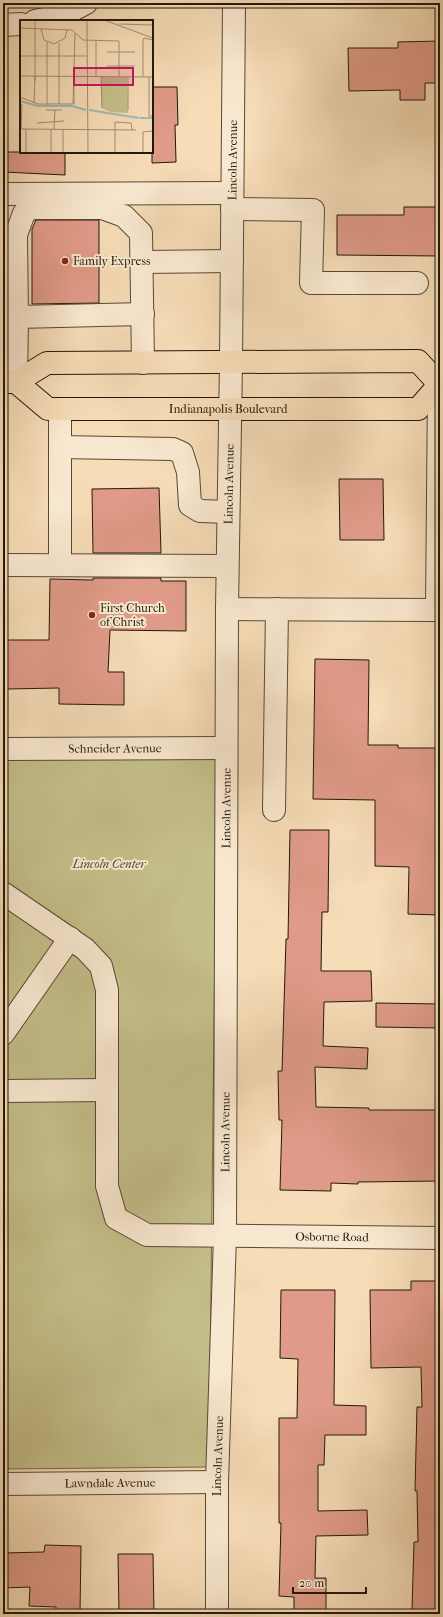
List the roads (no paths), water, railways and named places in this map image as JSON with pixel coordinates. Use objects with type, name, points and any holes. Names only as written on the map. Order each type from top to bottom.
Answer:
[{"type":"highway","points":[[9,382],[47,363],[418,361],[440,385]]},
{"type":"highway","name":"Indianapolis Boulevard","points":[[9,382],[48,409],[418,409],[440,385]]},
{"type":"street","points":[[40,20],[63,15],[86,3]]},
{"type":"street","name":"Lincoln Avenue","points":[[217,1614],[216,1482],[225,1236],[227,609],[234,3]]},
{"type":"street","points":[[3,24],[20,24]]},
{"type":"street","points":[[3,194],[232,201],[314,210],[311,283],[417,283]]},
{"type":"street","points":[[9,382],[17,317],[16,235],[24,213],[32,208],[102,208],[124,216],[142,233],[144,363]]},
{"type":"street","points":[[142,262],[232,261]]},
{"type":"street","points":[[17,317],[143,314]]},
{"type":"street","points":[[227,609],[438,610],[440,385]]},
{"type":"street","points":[[60,409],[60,565]]},
{"type":"street","points":[[60,447],[173,449],[182,453],[188,472],[190,505],[200,511],[228,512]]},
{"type":"street","points":[[3,565],[228,566]]},
{"type":"street","points":[[274,810],[277,609]]},
{"type":"street","name":"Schneider Avenue","points":[[3,748],[226,748]]},
{"type":"street","name":"Osborne Road","points":[[6,900],[70,938],[85,949],[101,966],[107,990],[107,1186],[116,1218],[147,1235],[440,1238]]},
{"type":"street","points":[[3,1034],[70,938]]},
{"type":"street","points":[[3,1091],[106,1090]]},
{"type":"street","name":"Lawndale Avenue","points":[[3,1484],[216,1482]]},
{"type":"place","name":"Family Express","points":[[65,261]]},
{"type":"place","name":"First Church of Christ","points":[[92,615]]},
{"type":"park label","name":"Lincoln Center","points":[[109,864]]}]
